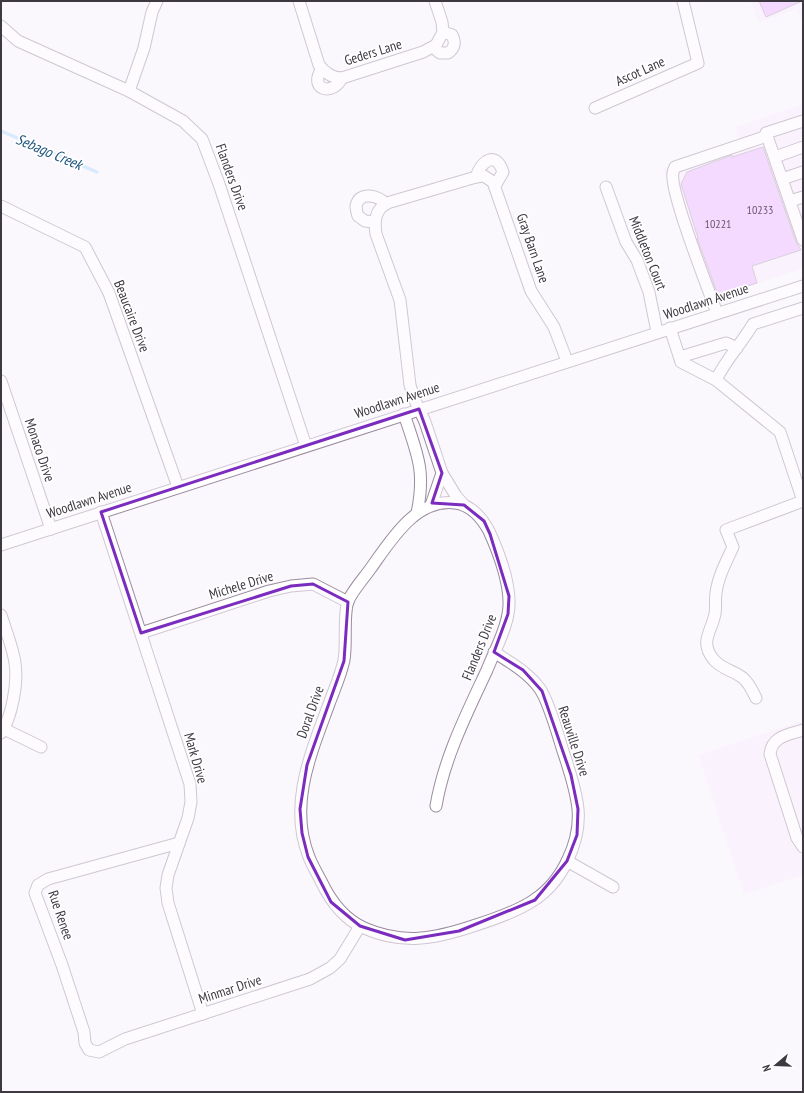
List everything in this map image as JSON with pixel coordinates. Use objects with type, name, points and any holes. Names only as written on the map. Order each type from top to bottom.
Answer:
[{"type":"street","name":"Geders Lane","points":[[299,1],[322,69],[334,77],[342,78],[423,52],[438,40],[442,22],[434,1]]},
{"type":"street","name":"Ascot Lane","points":[[595,108],[698,63],[682,1]]},
{"type":"street","points":[[128,91],[144,48],[154,2]]},
{"type":"street","name":"Flanders Drive","points":[[1,26],[18,41],[128,91],[183,121],[202,139],[219,184],[306,446]]},
{"type":"street","points":[[803,122],[766,133],[790,201],[801,225],[803,240]]},
{"type":"street","points":[[717,313],[673,187],[672,173],[675,167],[768,136]]},
{"type":"street","points":[[775,157],[803,147]]},
{"type":"street","points":[[386,204],[374,196],[366,196],[359,200],[356,206],[358,216],[365,221],[374,222],[378,210],[386,204],[476,177],[484,176],[493,182],[495,186],[503,172],[500,164],[495,160],[488,160],[482,163],[476,177]]},
{"type":"street","points":[[782,179],[803,172]]},
{"type":"street","name":"Gray Barn Lane","points":[[495,186],[531,291],[554,326],[567,361]]},
{"type":"street","name":"Middleton Court","points":[[606,187],[626,242],[640,267],[648,292],[657,332]]},
{"type":"street","points":[[790,201],[803,197]]},
{"type":"street","name":"Beaucaire Drive","points":[[1,206],[85,247],[109,293],[178,487]]},
{"type":"street","name":"Flanders Drive","points":[[374,222],[376,234],[400,300],[410,386],[425,422],[442,473],[456,496],[464,505],[484,521],[506,579],[509,596],[508,614],[494,652],[440,781],[436,806]]},
{"type":"street","name":"Woodlawn Avenue","points":[[1,545],[803,286]]},
{"type":"street","points":[[716,380],[723,365],[737,348],[753,324],[803,308]]},
{"type":"street","points":[[670,328],[681,362],[716,380],[780,432],[803,501],[726,530],[732,547],[716,592],[714,614],[708,631],[707,644],[714,660],[723,668],[742,677],[749,684],[756,698]]},
{"type":"street","points":[[680,357],[726,343],[737,348]]},
{"type":"street","name":"Monaco Drive","points":[[1,381],[51,529]]},
{"type":"street","points":[[404,414],[420,464],[422,481],[417,513]]},
{"type":"street","points":[[431,505],[442,473]]},
{"type":"street","points":[[348,602],[385,548],[417,513],[431,505],[442,503],[464,505]]},
{"type":"street","name":"Mark Drive","points":[[101,512],[142,633],[190,784],[192,802],[168,875],[166,888],[168,903],[203,1014]]},
{"type":"street","name":"Michele Drive","points":[[142,633],[269,591],[291,586],[313,584],[348,602]]},
{"type":"street","name":"Doral Drive","points":[[348,602],[344,661],[307,766],[300,809],[302,833],[308,857],[321,883],[331,902],[360,926]]},
{"type":"street","points":[[1,616],[15,663],[14,697],[2,731],[41,747]]},
{"type":"street","name":"Reauville Drive","points":[[360,926],[387,936],[405,940],[459,931],[490,920],[535,900],[553,882],[568,861],[577,835],[578,809],[571,775],[542,691],[523,670],[494,652]]},
{"type":"street","points":[[803,730],[776,740],[771,746],[770,754],[797,838],[803,847]]},
{"type":"street","name":"Rue Renee","points":[[89,1050],[85,1043],[84,1032],[62,965],[35,893],[38,885],[48,879],[179,842]]},
{"type":"street","points":[[568,861],[613,887]]},
{"type":"street","name":"Minmar Drive","points":[[89,1050],[99,1052],[124,1039],[310,979],[340,960],[360,926]]},
{"type":"highlighted area","points":[[419,409],[442,473],[432,503],[464,505],[484,521],[490,534],[509,596],[508,614],[494,652],[523,670],[542,691],[571,775],[578,809],[577,835],[567,861],[535,900],[459,931],[405,940],[360,926],[331,902],[308,857],[302,833],[300,809],[307,765],[344,661],[348,602],[313,584],[291,586],[141,633],[101,512]]},
{"type":"shaded area","points":[[751,1],[803,1],[803,24],[796,9],[759,23]]},
{"type":"shaded area","points":[[803,104],[803,268],[706,301],[663,168],[740,143],[735,127]]},
{"type":"shaded area","points":[[803,720],[803,875],[744,894],[698,755]]},
{"type":"building","points":[[759,1],[802,1],[766,17]]},
{"type":"building","points":[[763,147],[796,242],[801,250],[752,266],[757,283],[718,295],[697,238],[681,184],[687,172],[732,155],[732,157]]},
{"type":"waterway","name":"Sebago Creek","points":[[1,131],[97,172]]}]
